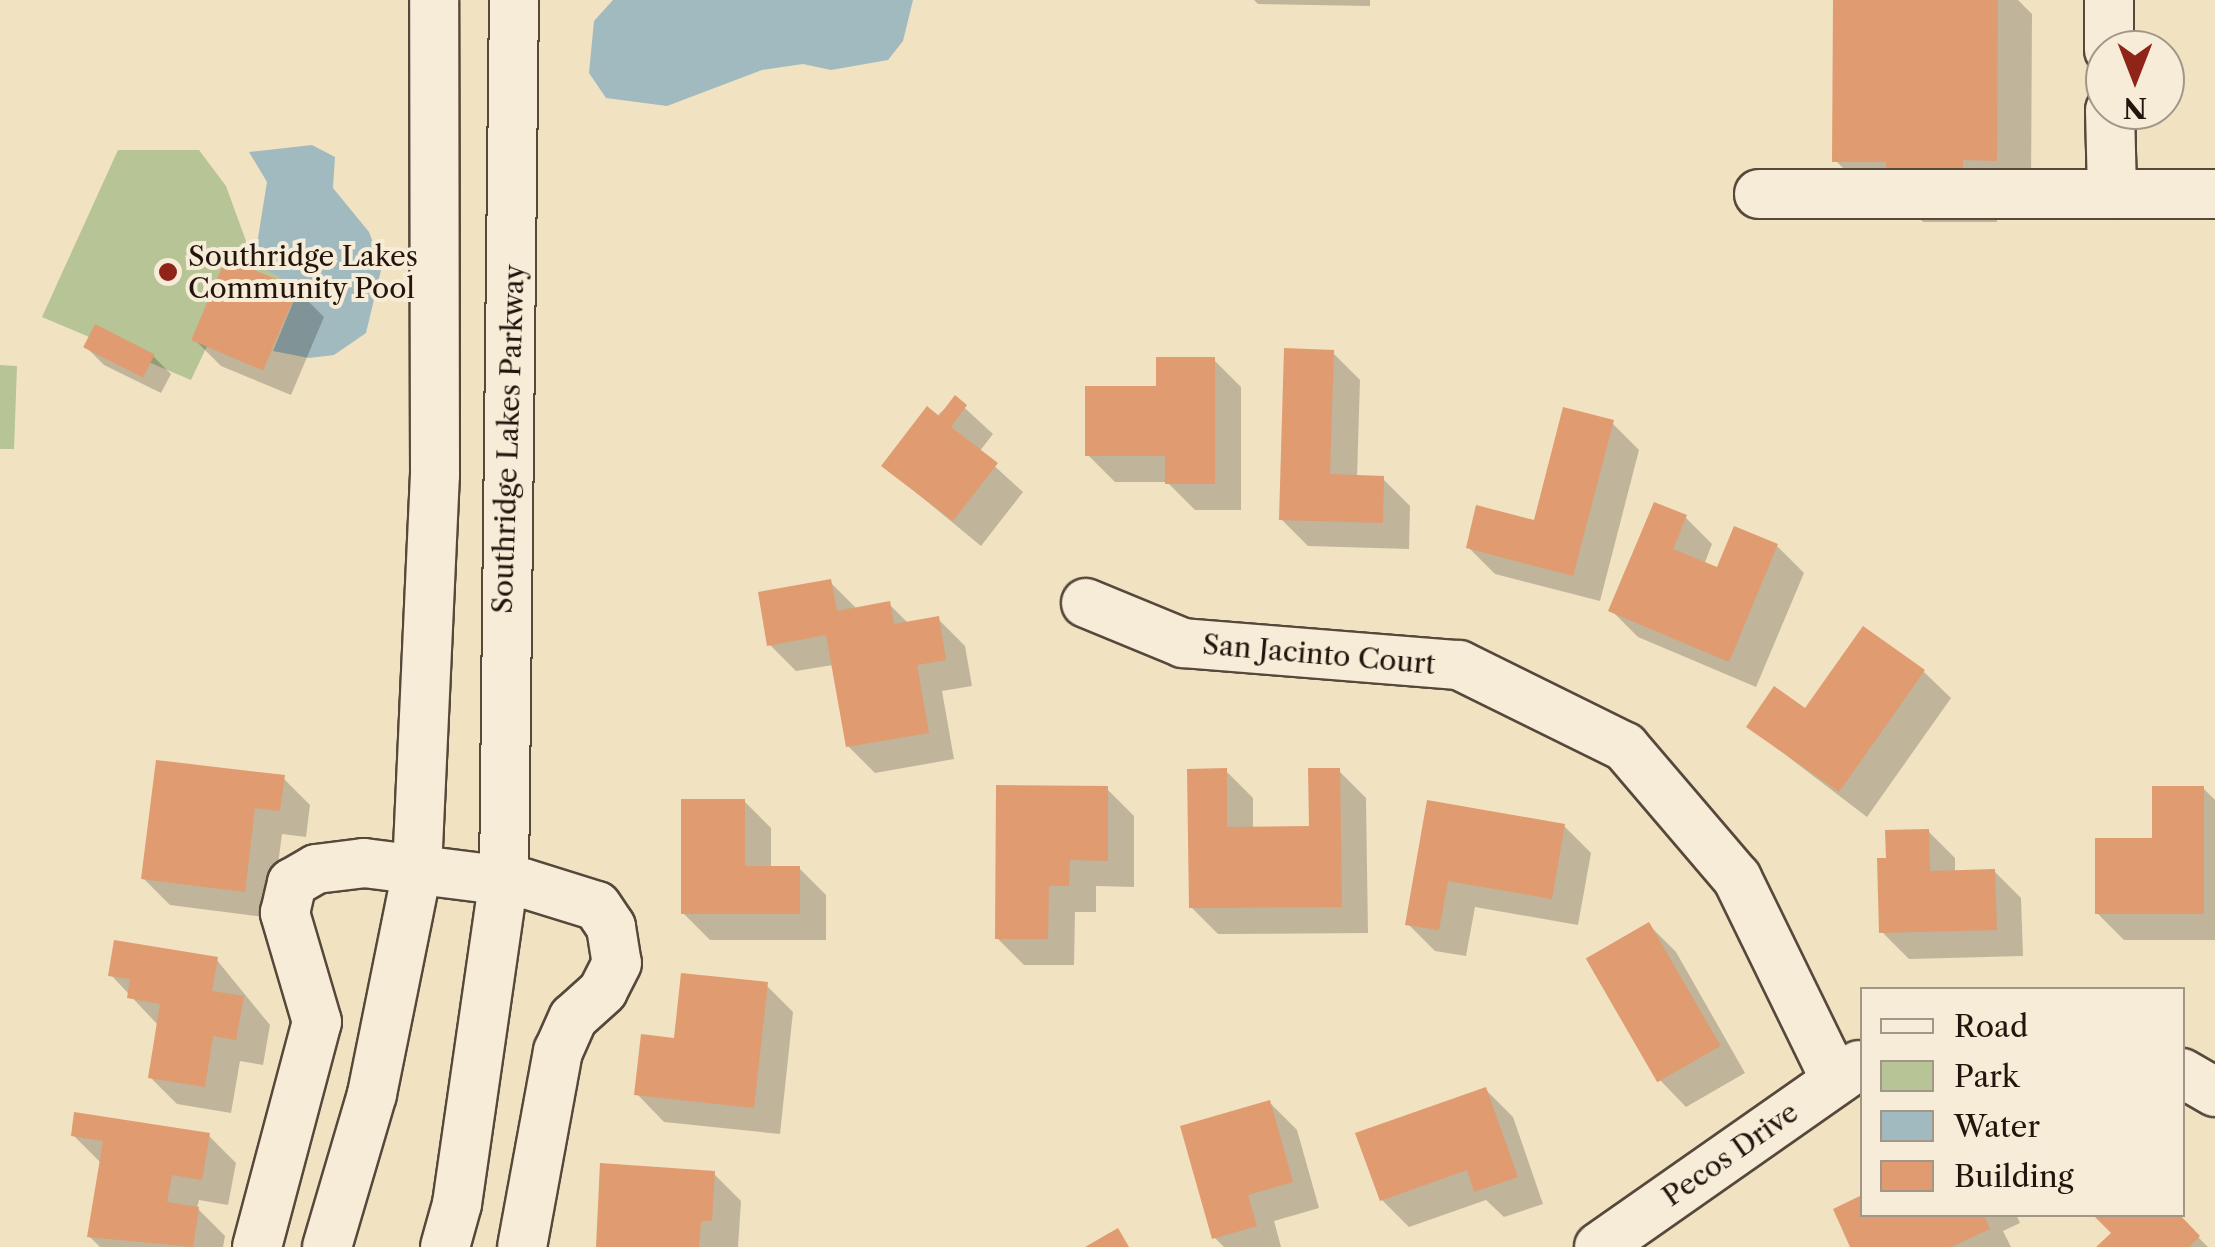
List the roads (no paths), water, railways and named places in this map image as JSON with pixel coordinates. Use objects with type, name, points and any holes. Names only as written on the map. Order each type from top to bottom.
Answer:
[{"type":"street","points":[[327,1247],[372,1094],[417,870],[435,475],[434,0]]},
{"type":"street","name":"Southridge Lakes Parkway","points":[[445,1247],[464,1165],[504,879],[514,0]]},
{"type":"street","points":[[2109,0],[2110,30]]},
{"type":"street","points":[[2110,130],[2112,194]]},
{"type":"street","points":[[1759,194],[2215,194]]},
{"type":"street","name":"San Jacinto Court","points":[[1086,603],[1183,643],[1459,665],[1625,747],[1736,878],[1849,1071]]},
{"type":"street","points":[[257,1247],[316,1022],[285,913],[292,883],[316,869],[364,863],[504,879],[597,906],[610,926],[618,962],[603,991],[573,1018],[558,1051],[522,1247]]},
{"type":"street","name":"Pecos Drive","points":[[1598,1247],[1849,1071]]},
{"type":"street","points":[[2185,1075],[2215,1092]]},
{"type":"water","points":[[613,0],[913,0],[903,41],[888,60],[831,70],[803,64],[762,70],[667,106],[606,98],[589,73],[594,21]]},
{"type":"water","points":[[312,145],[335,157],[333,188],[369,232],[382,266],[366,333],[334,355],[309,358],[273,351],[299,288],[254,263],[267,182],[249,152]]},
{"type":"place","name":"Southridge Lakes Community Pool","points":[[168,272]]}]
